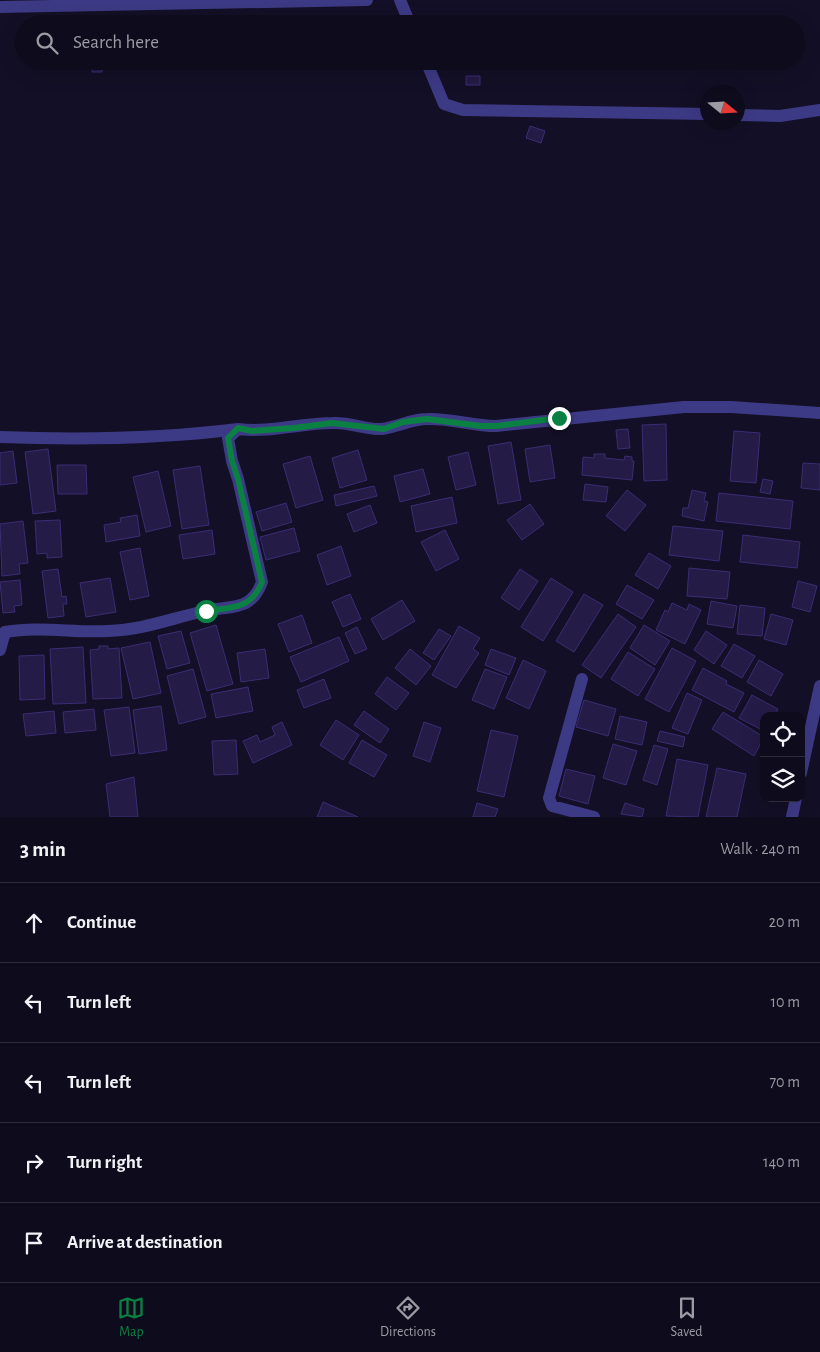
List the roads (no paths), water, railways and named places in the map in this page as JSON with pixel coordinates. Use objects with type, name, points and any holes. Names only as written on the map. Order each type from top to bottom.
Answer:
[{"type":"street","points":[[0,7],[367,0]]},
{"type":"street","points":[[400,0],[406,15]]},
{"type":"street","points":[[430,70],[444,104],[463,110],[700,114]]},
{"type":"street","points":[[745,115],[780,116],[820,110]]},
{"type":"street","points":[[0,437],[84,440],[197,434],[238,428],[252,431],[332,423],[384,429],[403,422],[427,419],[481,426],[496,426],[694,407],[730,406],[820,413]]},
{"type":"street","points":[[0,650],[5,632],[39,630],[106,632],[142,628],[206,611],[243,605],[257,594],[262,582],[228,438],[238,428]]},
{"type":"street","points":[[582,679],[549,798],[552,806],[594,817]]},
{"type":"street","points":[[804,757],[820,686]]},
{"type":"street","points":[[792,817],[795,802]]}]
